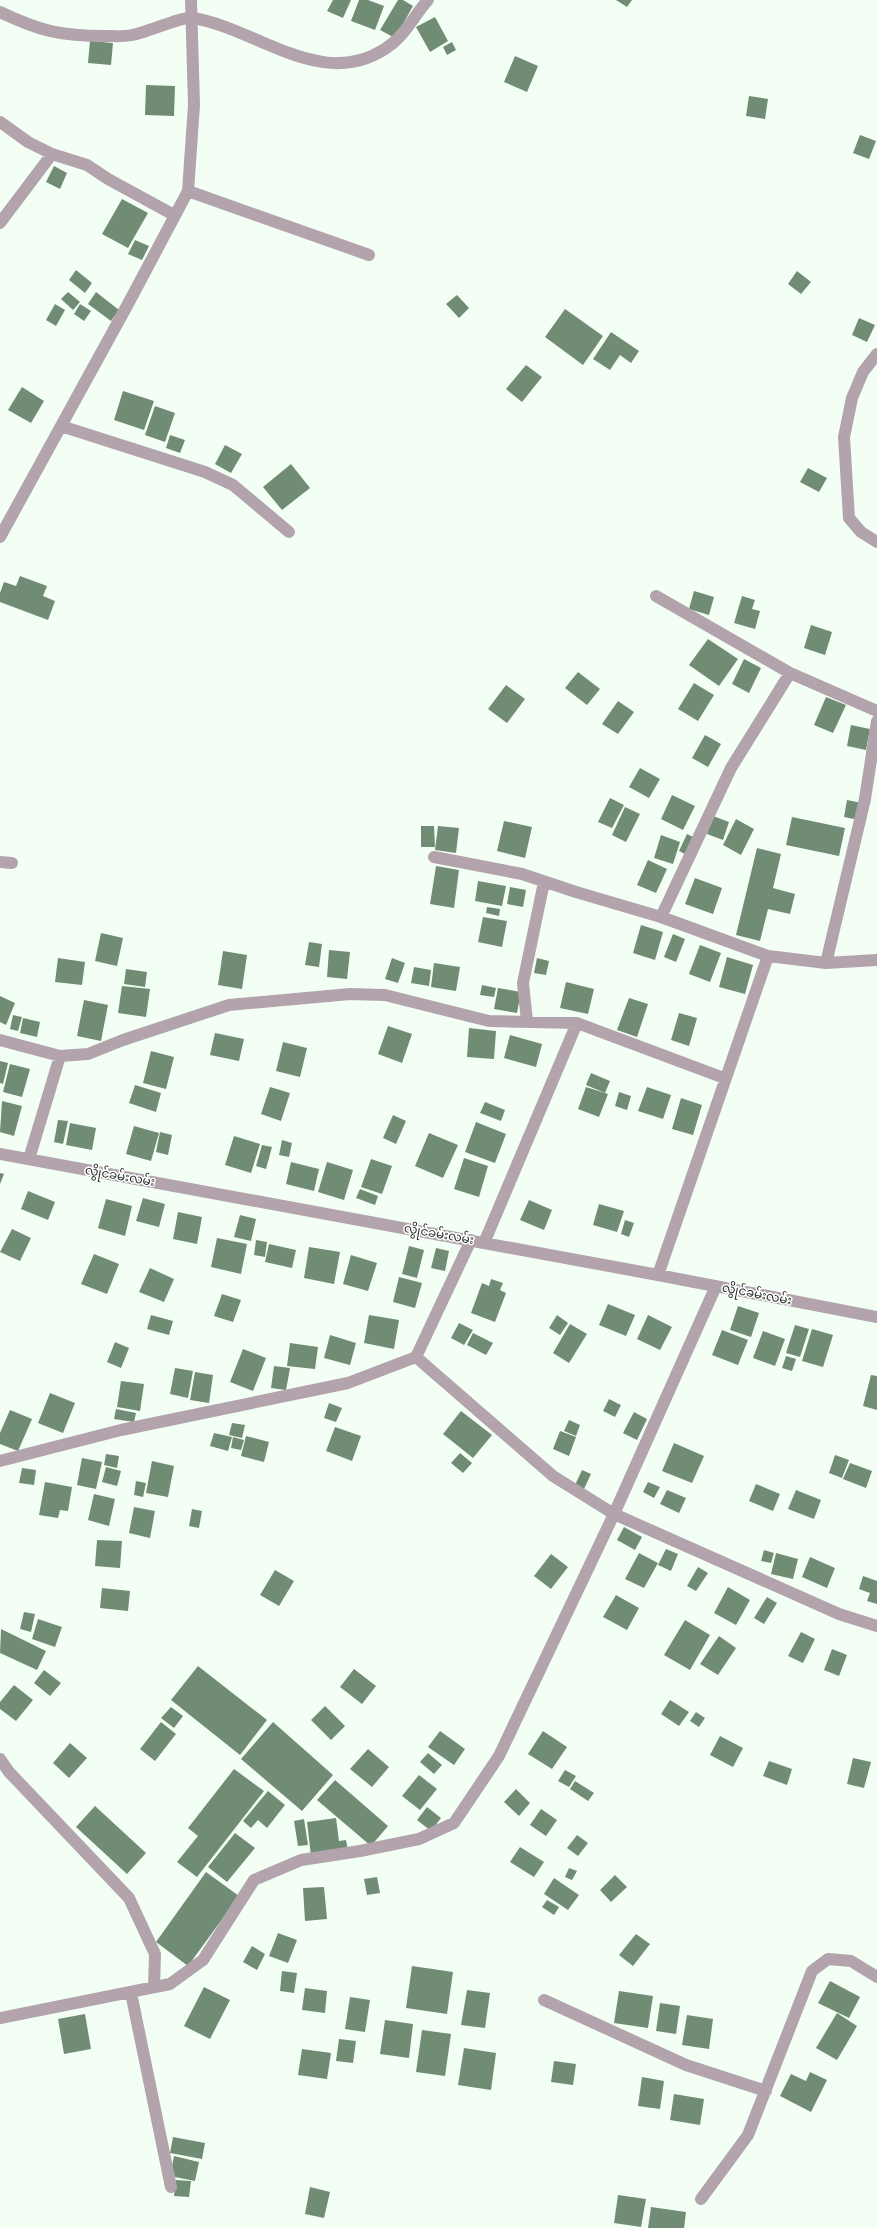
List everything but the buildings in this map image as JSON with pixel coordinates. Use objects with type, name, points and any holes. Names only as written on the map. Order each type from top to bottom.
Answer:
[{"type":"street","points":[[0,537],[128,304],[188,191],[194,105],[191,0]]},
{"type":"street","points":[[0,12],[48,32],[73,36],[132,36],[192,18],[222,27],[286,52],[324,63],[347,62],[365,59],[394,42],[428,0]]},
{"type":"street","points":[[0,122],[28,142],[52,154],[87,165],[108,179],[174,215]]},
{"type":"street","points":[[0,223],[52,154]]},
{"type":"street","points":[[188,191],[369,255]]},
{"type":"street","points":[[877,354],[863,372],[852,398],[844,437],[849,518],[860,532],[877,542]]},
{"type":"street","points":[[61,426],[205,472],[233,485],[289,532]]},
{"type":"street","points":[[656,596],[790,673],[877,711]]},
{"type":"street","points":[[661,917],[731,768],[790,673]]},
{"type":"street","points":[[826,963],[874,769],[877,721]]},
{"type":"street","points":[[434,857],[522,874],[661,917],[768,956],[826,963],[877,960]]},
{"type":"street","points":[[527,1020],[523,983],[544,882]]},
{"type":"street","points":[[658,1275],[724,1078],[768,956]]},
{"type":"street","points":[[0,1040],[60,1056],[88,1054],[123,1040],[229,1005],[350,994],[385,995],[489,1021],[527,1020],[577,1023],[724,1078]]},
{"type":"street","points":[[484,1243],[577,1023]]},
{"type":"street","points":[[29,1159],[60,1056]]},
{"type":"street","name":"လွိုင်ခမ်းလမ်း","points":[[0,1154],[471,1240],[877,1317]]},
{"type":"street","points":[[0,1462],[120,1430],[348,1383],[416,1357],[471,1240]]},
{"type":"street","points":[[0,2018],[170,1984],[203,1960],[254,1880],[301,1860],[360,1851],[419,1839],[454,1823],[499,1756],[614,1514],[716,1286]]},
{"type":"street","points":[[416,1357],[553,1476],[614,1514],[839,1614],[877,1626]]},
{"type":"street","points":[[0,1760],[14,1778],[130,1898],[155,1954],[154,1987]]},
{"type":"street","points":[[701,2199],[748,2135],[812,1971],[828,1959],[843,1960],[851,1961],[877,1977]]},
{"type":"street","points":[[131,1993],[171,2187]]},
{"type":"street","points":[[544,2000],[686,2064],[766,2091]]}]
